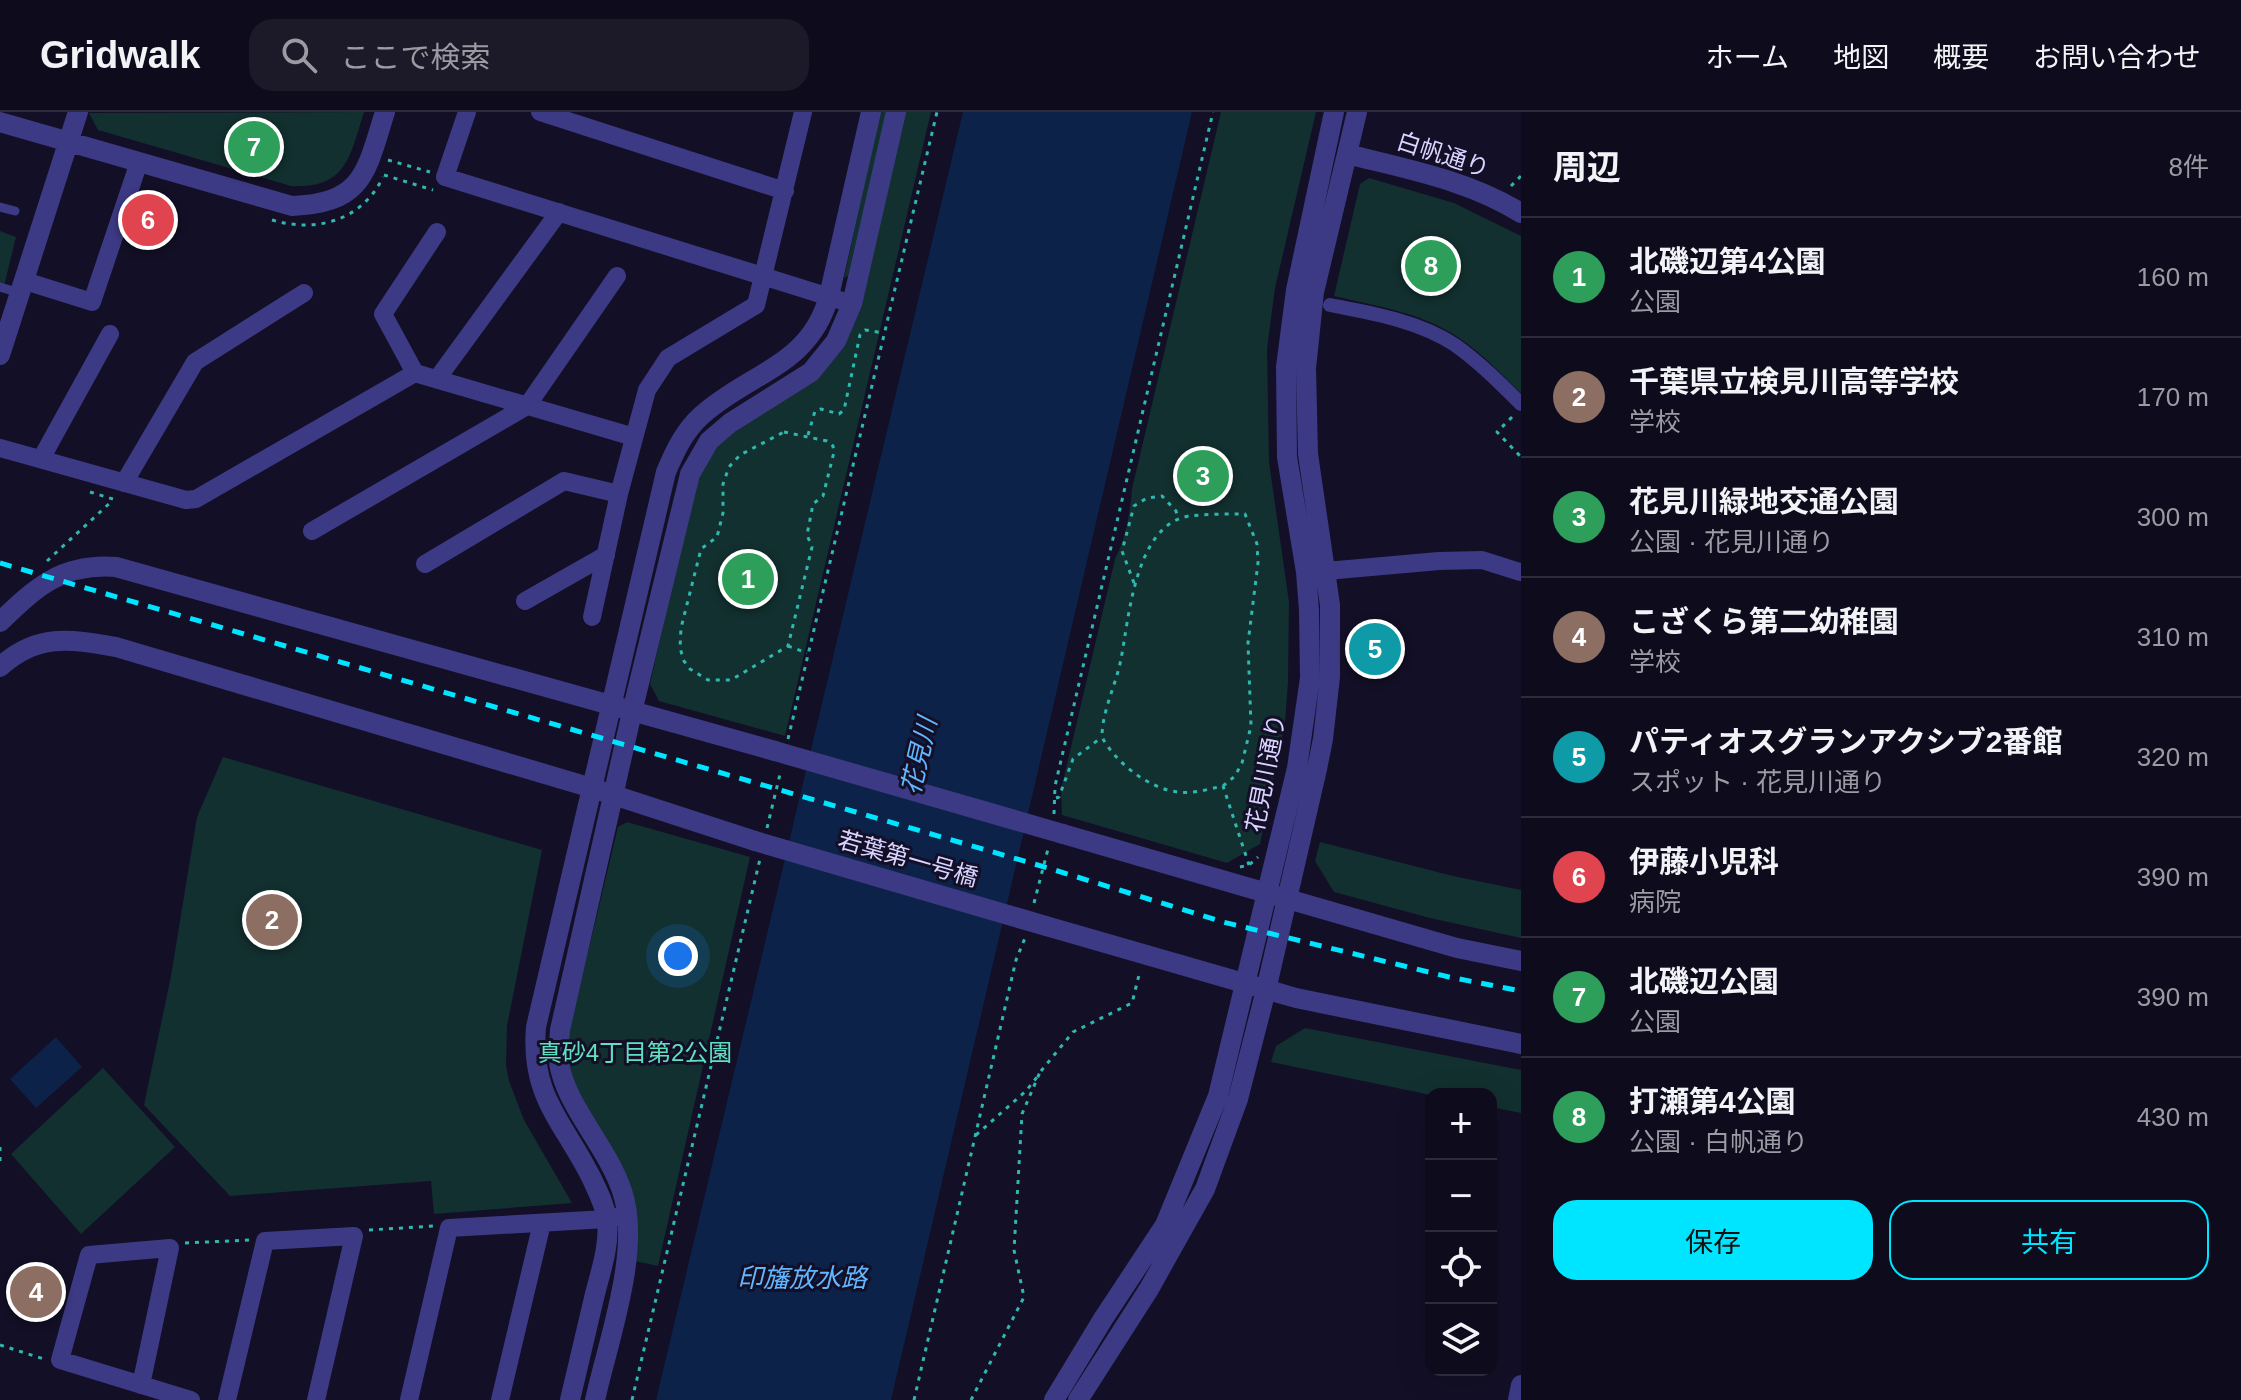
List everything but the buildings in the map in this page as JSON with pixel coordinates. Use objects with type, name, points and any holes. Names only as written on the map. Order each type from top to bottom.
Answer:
[{"type":"street","points":[[0,355],[78,112]]},
{"type":"street","points":[[0,122],[292,206],[320,205],[344,195],[356,185],[367,169],[385,112]]},
{"type":"street","points":[[467,112],[445,177],[852,304]]},
{"type":"street","points":[[540,112],[785,191]]},
{"type":"street","points":[[592,617],[619,494],[647,390],[668,358],[756,305],[803,112]]},
{"type":"street","points":[[570,1400],[605,1251],[607,1219],[586,1166],[546,1102],[538,1079],[534,1051],[536,1027],[610,706],[666,472],[680,441],[700,417],[792,356],[815,331],[829,296],[871,112]]},
{"type":"street","points":[[595,1400],[629,1254],[628,1215],[622,1191],[606,1155],[566,1090],[560,1069],[560,1030],[632,712],[690,474],[709,441],[730,423],[811,372],[836,341],[852,304],[896,112]]},
{"type":"street","name":"花見川通り","points":[[1078,1400],[1149,1289],[1205,1189],[1238,1099],[1266,990],[1310,678],[1306,572],[1287,457],[1286,367],[1296,290],[1334,112]]},
{"type":"street","name":"花見川通り","points":[[1054,1400],[1165,1225],[1218,1096],[1245,984],[1278,896],[1323,739],[1330,677],[1330,605],[1308,454],[1306,368],[1314,292],[1357,112]]},
{"type":"street","name":"白帆通り","points":[[1347,154],[1445,179],[1521,213]]},
{"type":"street","points":[[22,287],[92,302],[139,162]]},
{"type":"street","points":[[437,379],[559,212]]},
{"type":"street","points":[[415,373],[383,314],[437,232]]},
{"type":"street","points":[[312,531],[527,406],[617,276]]},
{"type":"street","points":[[124,483],[195,362],[304,293]]},
{"type":"street","points":[[1330,305],[1401,322],[1454,344],[1487,371],[1521,407]]},
{"type":"street","points":[[41,459],[110,334]]},
{"type":"street","points":[[0,448],[186,500],[204,496],[415,373],[634,437]]},
{"type":"street","points":[[425,564],[564,481],[619,494]]},
{"type":"street","points":[[525,601],[606,555]]},
{"type":"street","points":[[1326,571],[1482,560],[1521,572]]},
{"type":"street","points":[[0,622],[36,587],[52,579],[72,570],[116,567],[775,751],[1457,948],[1521,961]]},
{"type":"street","name":"若葉第一号橋","points":[[0,667],[19,651],[62,639],[116,647],[592,788],[1037,928],[1266,990],[1380,1017],[1521,1044]]},
{"type":"street","points":[[409,1400],[449,1228],[607,1219],[628,1215]]},
{"type":"street","points":[[500,1400],[542,1223]]},
{"type":"street","points":[[227,1400],[265,1241],[354,1236],[316,1400]]},
{"type":"street","points":[[141,1385],[170,1248],[89,1255],[60,1360],[141,1385],[191,1400]]},
{"type":"street","points":[[1518,1400],[1521,1385]]},
{"type":"lane","points":[[0,207],[15,211]]},
{"type":"lane","points":[[0,287],[22,287]]},
{"type":"path","points":[[1033,908],[1054,834],[1055,786],[1213,112]]},
{"type":"path","points":[[388,160],[445,177]]},
{"type":"path","points":[[1511,186],[1521,176]]},
{"type":"path","points":[[808,435],[815,411],[821,409],[839,414],[844,410],[860,335],[865,330],[884,333]]},
{"type":"path","points":[[1521,407],[1497,432],[1521,457]]},
{"type":"path","points":[[784,432],[808,435],[827,441],[834,452],[823,496],[813,504],[807,535],[812,547],[788,646],[731,680],[708,680],[690,669],[684,661],[680,648],[681,628],[701,549],[717,537],[723,513],[723,484],[729,467],[740,455],[784,432]]},
{"type":"path","points":[[1134,583],[1122,551],[1134,506],[1147,498],[1162,496],[1176,511],[1178,520]]},
{"type":"path","points":[[41,566],[113,499]]},
{"type":"path","points":[[1056,799],[1073,759],[1102,737],[1120,666],[1134,583],[1154,541],[1178,520],[1189,516],[1245,514],[1257,544],[1258,563],[1248,643],[1251,726],[1242,763],[1235,776],[1223,786],[1178,792],[1155,786],[1119,758],[1102,737]]},
{"type":"path","points":[[1117,525],[1128,527]]},
{"type":"path","points":[[788,646],[808,654]]},
{"type":"path","points":[[1223,786],[1249,865]]},
{"type":"path","points":[[1232,868],[1249,865],[1262,853]]},
{"type":"path","points":[[914,1400],[1016,960],[1037,928]]},
{"type":"path","points":[[975,1136],[1026,1091],[1073,1032],[1132,1003],[1141,967]]},
{"type":"path","points":[[971,1400],[1024,1297],[1014,1250],[1022,1114],[1040,1072]]},
{"type":"path","points":[[0,1147],[0,1165]]},
{"type":"path","points":[[354,1236],[366,1230],[439,1225],[449,1228]]},
{"type":"path","points":[[170,1248],[182,1244],[265,1241]]},
{"type":"path","points":[[0,1345],[49,1361],[60,1360]]},
{"type":"green space","points":[[364,112],[350,156],[335,176],[324,182],[291,186],[98,130],[89,113]]},
{"type":"green space","points":[[880,112],[887,112],[848,276],[844,278]]},
{"type":"green space","points":[[902,112],[931,112],[785,736],[659,701],[650,684],[697,473],[713,449],[843,348],[862,307],[857,303]]},
{"type":"green space","points":[[1221,112],[1316,112],[1275,288],[1267,349],[1269,462],[1289,602],[1285,722],[1260,844],[1227,863],[1062,815],[1061,790],[1115,559],[1127,525],[1132,489]]},
{"type":"green space","points":[[1369,178],[1454,203],[1521,236],[1521,393],[1476,350],[1445,329],[1399,311],[1334,296],[1360,184]]},
{"type":"green space","points":[[0,231],[16,237],[4,286],[0,285]]},
{"type":"green space","points":[[223,757],[542,850],[507,1026],[506,1065],[524,1120],[572,1203],[434,1214],[431,1181],[230,1196],[144,1105],[171,976],[197,817]]},
{"type":"green space","name":"真砂4丁目第2公園","points":[[627,822],[750,857],[658,1266],[635,1261],[637,1221],[566,1073],[565,1048],[618,827]]},
{"type":"green space","points":[[1320,842],[1521,890],[1521,938],[1334,892],[1315,861]]},
{"type":"green space","points":[[1305,1028],[1521,1070],[1521,1113],[1497,1108],[1497,1088],[1425,1088],[1425,1094],[1271,1062],[1276,1046]]},
{"type":"green space","points":[[103,1068],[175,1147],[81,1234],[11,1154]]},
{"type":"water","name":"印旛放水路","points":[[963,112],[1192,112],[891,1400],[656,1400]]},
{"type":"water","points":[[56,1037],[82,1067],[36,1108],[10,1079]]},
{"type":"railway","points":[[0,563],[1048,868],[1223,922],[1449,977],[1521,991]]},
{"type":"place","name":"北磯辺公園","points":[[254,147]]},
{"type":"place","name":"伊藤小児科","points":[[148,220]]},
{"type":"place","name":"打瀬第4公園","points":[[1431,266]]},
{"type":"place","name":"花見川緑地交通公園","points":[[1203,476]]},
{"type":"place","name":"北磯辺第4公園","points":[[748,579]]},
{"type":"place","name":"パティオスグランアクシブ2番館","points":[[1375,649]]},
{"type":"place","name":"千葉県立検見川高等学校","points":[[272,920]]},
{"type":"place","name":"こざくら第二幼稚園","points":[[36,1292]]},
{"type":"water label","name":"花見川","points":[[919,756]]}]
